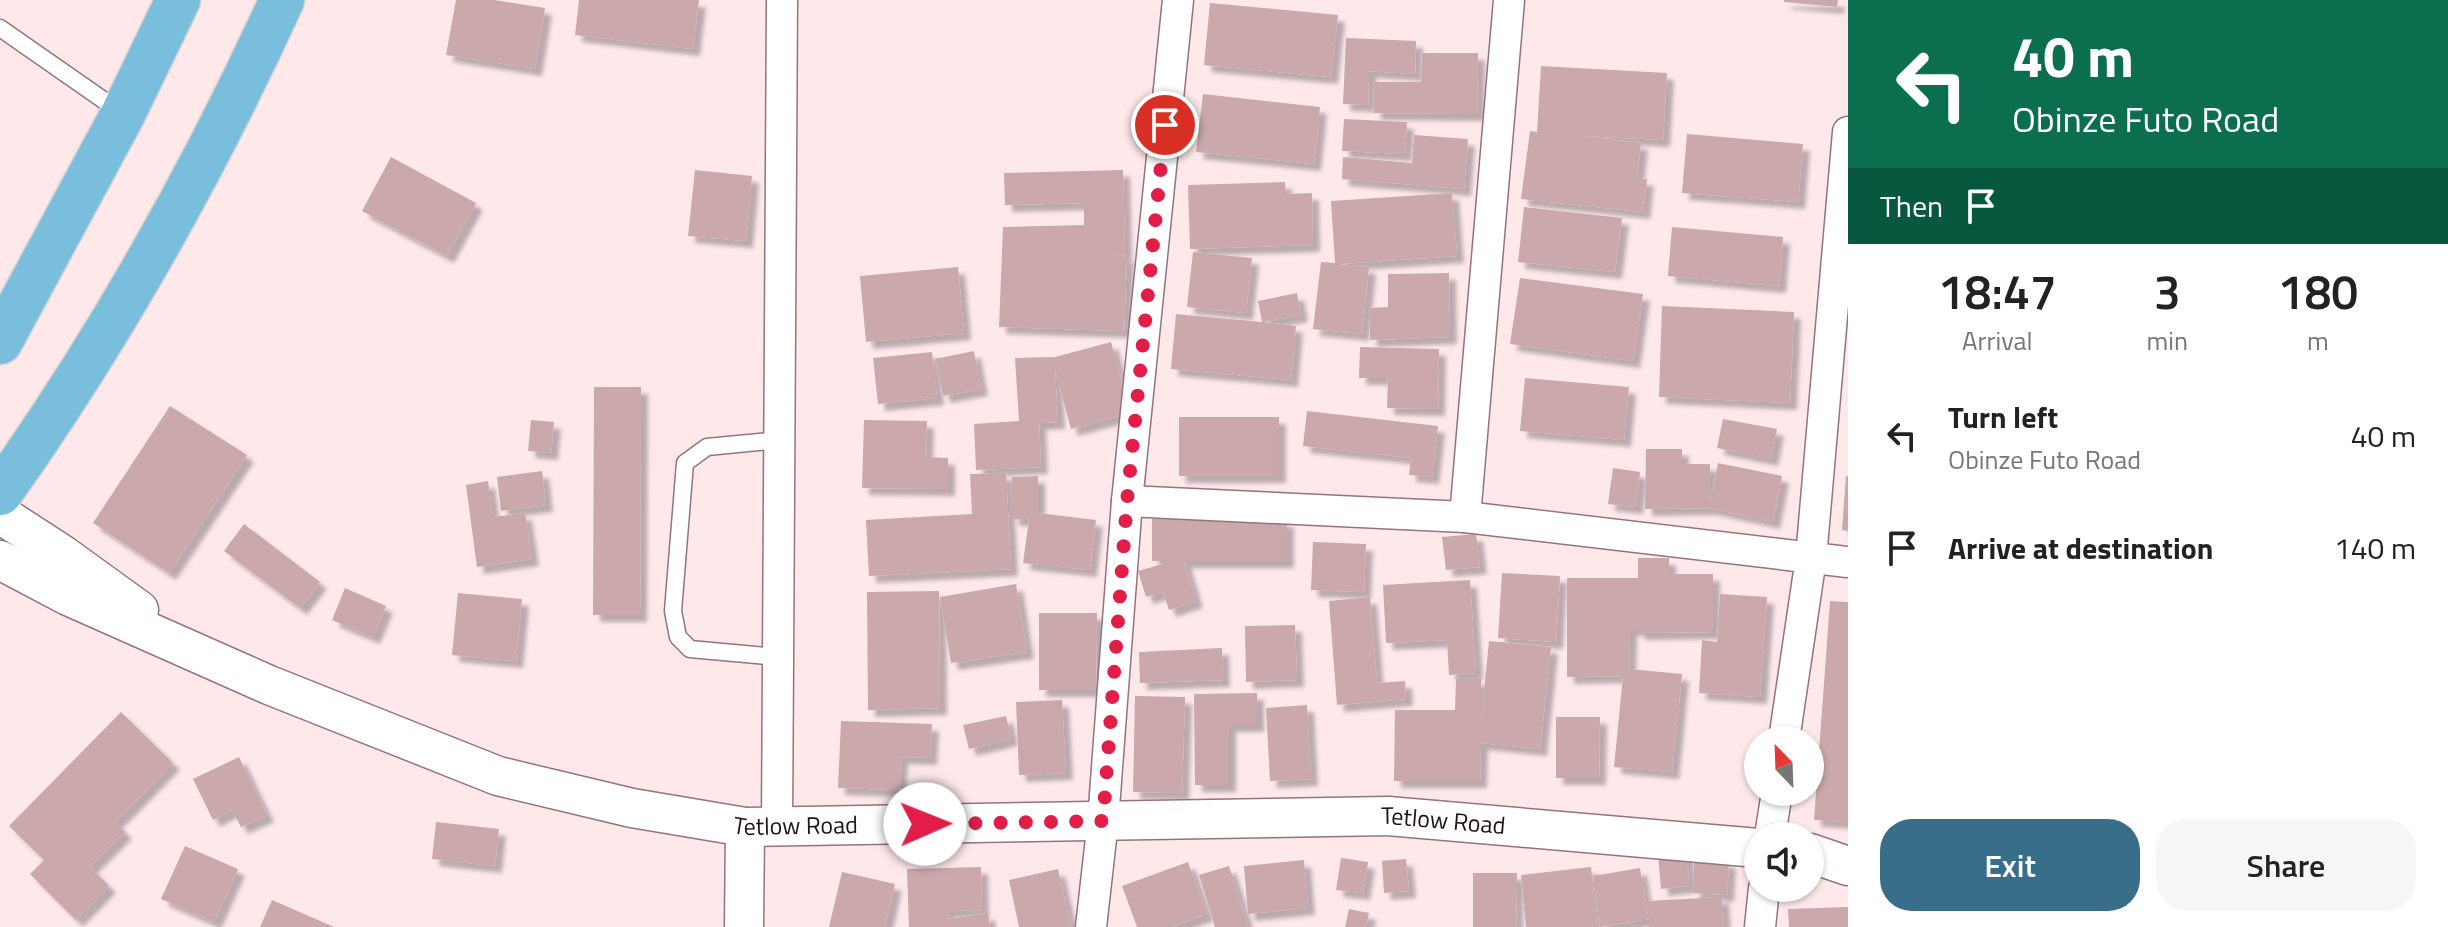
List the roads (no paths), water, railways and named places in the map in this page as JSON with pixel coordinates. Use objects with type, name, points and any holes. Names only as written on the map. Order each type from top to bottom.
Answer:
[{"type":"main road","points":[[0,342],[123,114],[178,0]]},
{"type":"main road","points":[[0,493],[90,359],[176,214],[282,0]]},
{"type":"street","points":[[744,927],[761,826],[778,657],[782,0]]},
{"type":"street","points":[[1091,927],[1103,821],[1127,501],[1178,0]]},
{"type":"street","points":[[1465,517],[1509,0]]},
{"type":"street","points":[[1786,726],[1811,558],[1845,224],[1848,132]]},
{"type":"street","points":[[1127,501],[1465,517],[1848,562]]},
{"type":"street","points":[[0,514],[197,651]]},
{"type":"street","points":[[0,560],[68,596],[197,651]]},
{"type":"street","name":"Tetlow Road","points":[[197,651],[269,685],[498,776],[632,808],[761,826],[1388,816],[1744,847]]},
{"type":"street","points":[[1824,858],[1848,866]]},
{"type":"street","points":[[1760,927],[1763,902]]},
{"type":"lane","points":[[0,28],[123,114]]},
{"type":"lane","points":[[778,657],[690,649],[678,637],[673,611],[685,463],[707,447],[780,440]]}]
